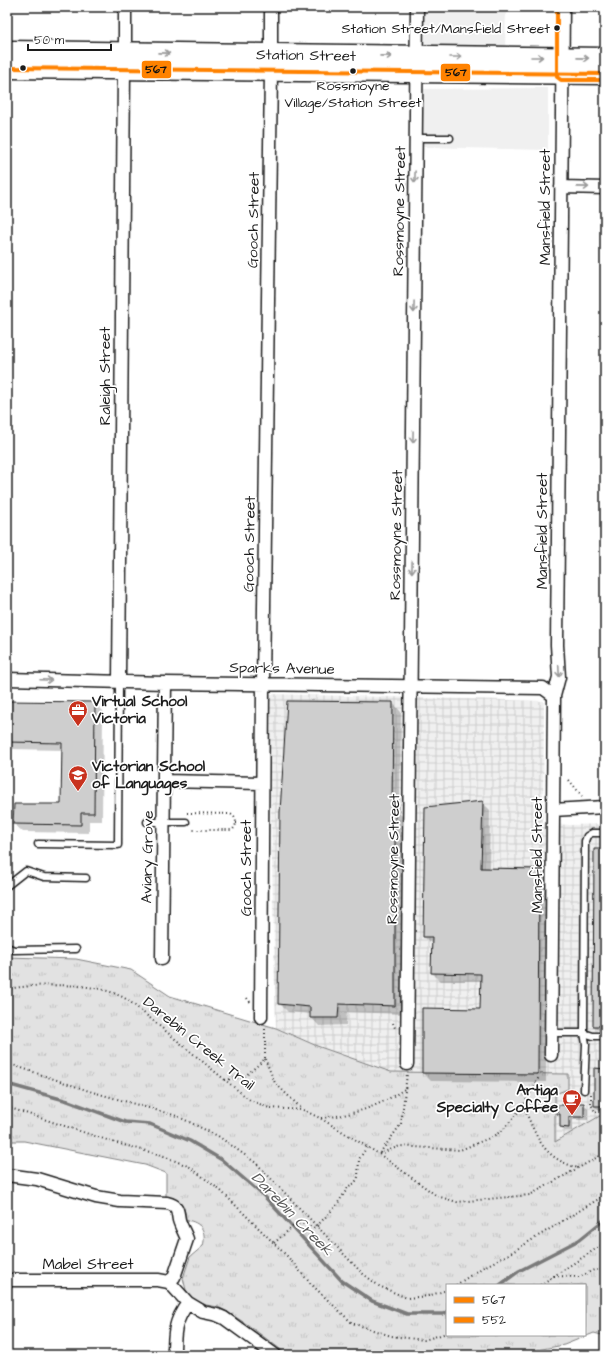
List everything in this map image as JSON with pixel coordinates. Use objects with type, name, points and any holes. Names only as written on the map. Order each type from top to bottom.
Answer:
[{"type":"main road","name":"Station Street","points":[[7,51],[125,61],[562,66],[605,74]]},
{"type":"main road","name":"Station Street","points":[[562,66],[605,58]]},
{"type":"main road","name":"Station Street","points":[[7,68],[125,61]]},
{"type":"street","name":"Raleigh Street","points":[[119,682],[125,7]]},
{"type":"street","name":"Gooch Street","points":[[261,1017],[262,783],[271,7]]},
{"type":"street","name":"Rossmoyne Street","points":[[407,1064],[418,7]]},
{"type":"street","name":"Mansfield Street","points":[[551,1055],[554,696],[559,677],[557,645],[563,7]]},
{"type":"street","points":[[561,187],[605,188]]},
{"type":"street","name":"Sparks Avenue","points":[[7,679],[165,683],[543,688],[554,696]]},
{"type":"street","name":"Aviary Grove","points":[[162,959],[165,683]]},
{"type":"street","points":[[164,781],[262,783]]},
{"type":"street","points":[[553,810],[605,807]]},
{"type":"street","points":[[7,1176],[37,1178],[96,1197],[120,1201],[167,1203],[173,1205],[176,1208],[179,1221],[187,1239],[174,1277],[169,1282],[188,1304],[203,1312],[224,1318],[275,1355]]},
{"type":"street","name":"Mabel Street","points":[[7,1280],[158,1280],[169,1282]]},
{"type":"street","points":[[174,1355],[174,1334],[179,1316],[188,1304]]},
{"type":"lane","points":[[416,138],[450,138]]},
{"type":"lane","points":[[38,844],[118,845],[119,682]]},
{"type":"lane","points":[[147,822],[186,822]]},
{"type":"lane","points":[[584,1090],[586,1044],[584,1034],[585,841],[587,836],[592,833],[605,833]]},
{"type":"lane","points":[[7,886],[26,871],[44,877],[86,878]]},
{"type":"lane","points":[[7,947],[14,950],[76,949]]},
{"type":"lane","points":[[552,1033],[605,1036]]},
{"type":"path","points":[[569,780],[582,796]]},
{"type":"path","points":[[187,813],[230,814],[235,817],[236,823],[232,830],[187,830]]},
{"type":"path","points":[[236,823],[249,823]]},
{"type":"path","name":"Darebin Creek Trail","points":[[7,989],[38,986],[81,986],[105,990],[119,995],[134,1005],[250,1100],[269,1108],[303,1110],[320,1118],[379,1154],[437,1196],[457,1202],[530,1195],[605,1153]]},
{"type":"path","points":[[261,1017],[264,1024],[265,1060],[275,1083],[303,1110]]},
{"type":"path","points":[[225,1080],[244,1077],[265,1060]]},
{"type":"path","points":[[7,1063],[89,1091],[177,1116],[218,1136],[256,1163],[362,1273],[379,1286],[407,1298],[428,1296],[446,1290]]},
{"type":"path","points":[[379,1154],[401,1124],[406,1088],[407,1064]]},
{"type":"path","points":[[379,1154],[400,1146],[460,1150],[492,1137],[503,1130],[523,1106],[539,1077]]},
{"type":"path","points":[[320,1118],[342,1116],[368,1109],[390,1099],[406,1088]]},
{"type":"path","points":[[591,1093],[591,1104],[595,1112],[605,1109]]},
{"type":"path","points":[[523,1106],[535,1134],[544,1148],[554,1158],[578,1168]]},
{"type":"path","points":[[7,1107],[113,1142],[161,1155],[190,1167],[221,1190],[287,1256],[310,1283],[352,1323],[391,1336],[424,1340],[446,1333]]},
{"type":"path","points":[[274,1243],[297,1222],[314,1228],[317,1226],[336,1206],[348,1186],[355,1183],[358,1177],[359,1159],[367,1147]]},
{"type":"path","points":[[458,1284],[605,1195]]},
{"type":"path","points":[[542,1284],[605,1243]]},
{"type":"path","points":[[554,1276],[579,1277],[594,1270],[605,1270]]},
{"type":"shaded area","points":[[422,7],[506,7],[505,51],[421,49]]},
{"type":"shaded area","points":[[548,88],[548,150],[422,147],[422,89]]},
{"type":"shaded area","points":[[268,694],[544,701],[543,823],[570,825],[605,824],[605,1113],[555,1143],[555,1094],[422,1073],[391,1072],[317,1046],[276,1028]]},
{"type":"green space","points":[[7,957],[76,959],[131,970],[170,996],[276,1028],[317,1046],[391,1072],[568,1074],[568,1089],[555,1094],[555,1142],[605,1113],[605,1336],[594,1333],[564,1345],[515,1355],[288,1355],[248,1325],[226,1311],[218,1307],[206,1305],[190,1296],[186,1290],[183,1278],[190,1257],[203,1246],[204,1236],[202,1228],[199,1225],[186,1220],[183,1207],[181,1205],[166,1198],[166,1173],[145,1165],[24,1141],[7,1141]]},
{"type":"building","points":[[7,701],[95,702],[94,813],[81,813],[81,825],[13,824],[14,804],[61,804],[62,743],[7,742]]},
{"type":"building","points":[[287,701],[393,702],[392,808],[395,808],[395,1006],[339,1004],[338,1018],[310,1018],[310,1007],[278,1004],[280,812]]},
{"type":"building","points":[[483,801],[481,868],[539,869],[538,1074],[422,1073],[422,1008],[480,1009],[481,974],[431,973],[432,937],[423,937],[425,807]]},
{"type":"building","points":[[594,849],[605,849],[605,1026],[593,1026]]},
{"type":"building","points":[[594,1068],[605,1069],[605,1100],[602,1100],[602,1106],[594,1106]]},
{"type":"building","name":"Artiga Specialty Coffee","points":[[569,1103],[584,1103],[584,1117],[569,1117],[569,1128],[560,1127],[560,1114],[557,1114],[558,1105],[569,1105]]},
{"type":"waterway","name":"Darebin Creek","points":[[7,1084],[68,1101],[125,1122],[150,1124],[190,1141],[222,1160],[265,1197],[342,1281],[372,1301],[407,1314],[443,1314],[446,1312]]},
{"type":"waterway","name":"Darebin Creek","points":[[501,1284],[519,1271],[579,1240],[605,1219]]},
{"type":"transit line","name":"552","points":[[557,7],[557,77],[561,80],[605,80]]},
{"type":"transit line","name":"567","points":[[7,68],[605,74]]},
{"type":"place","name":"Station Street/Mansfield Street","points":[[557,28]]},
{"type":"place","name":"Rossmoyne Village/Station Street","points":[[353,71]]},
{"type":"place","name":"Virtual School Victoria","points":[[78,727]]},
{"type":"place","name":"Victorian School of Languages","points":[[78,792]]},
{"type":"place","name":"Artiga Specialty Coffee","points":[[572,1116]]}]
